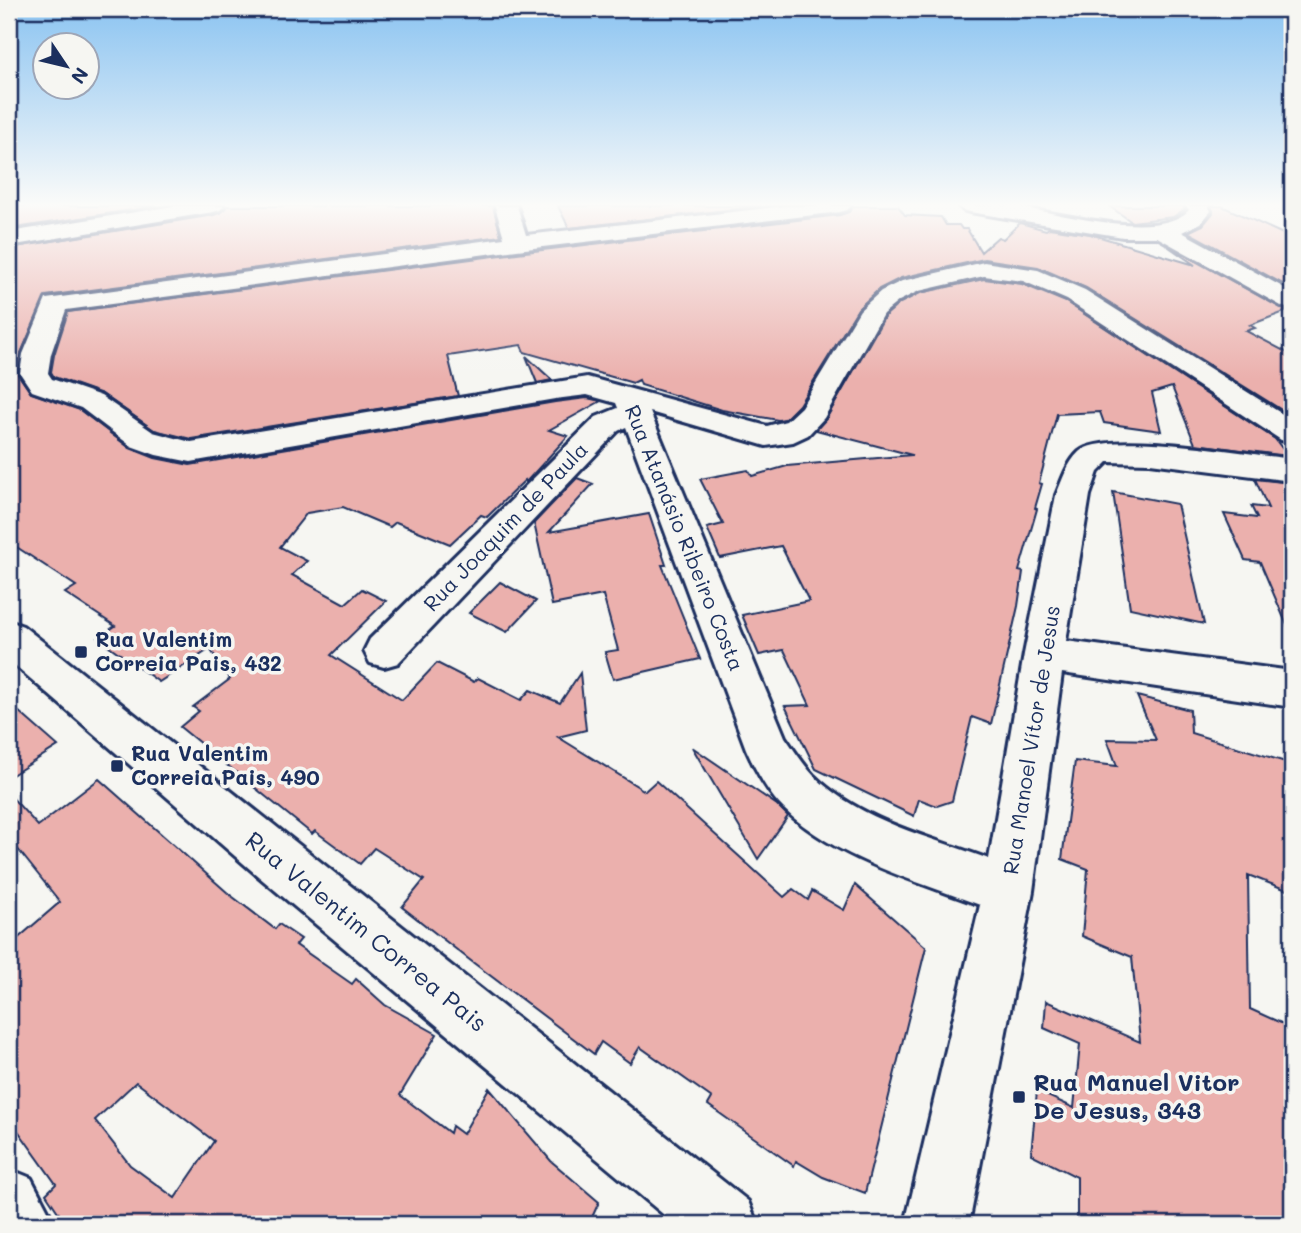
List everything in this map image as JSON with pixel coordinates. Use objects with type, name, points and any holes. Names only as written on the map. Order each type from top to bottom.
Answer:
[{"type":"street","name":"Rua Atanásio Ribeiro Costa","points":[[361,264],[55,304],[37,354],[34,373],[37,379],[50,389],[91,402],[142,439],[167,448],[191,452],[587,386],[632,405],[648,439],[768,749],[780,769],[801,794],[828,815],[864,834],[1008,891]]},
{"type":"street","points":[[1222,264],[1292,302]]},
{"type":"street","points":[[632,405],[766,436],[782,435],[797,428],[813,412],[873,310],[890,296],[911,286],[963,272],[1002,270],[1029,275],[1076,295],[1292,433]]},
{"type":"street","name":"Rua Joaquim de Paula","points":[[384,651],[607,424],[632,405]]},
{"type":"street","name":"Rua Manoel Vítor de Jesus","points":[[937,1224],[1008,891],[1044,654],[1073,495],[1090,458],[1102,452],[1150,453],[1292,470]]},
{"type":"street","name":"Rua Valentim Correa Pais","points":[[9,636],[275,859],[726,1224]]},
{"type":"street","points":[[1044,654],[1292,689]]},
{"type":"street","points":[[9,1200],[23,1224]]},
{"type":"building","points":[[9,264],[292,264],[46,296],[21,353],[18,374],[31,393],[80,410],[130,448],[155,458],[190,465],[555,402],[587,398],[601,401],[549,430],[568,436],[526,482],[525,480],[487,517],[481,515],[450,544],[396,522],[390,527],[343,507],[307,513],[280,547],[307,561],[292,575],[345,604],[362,589],[386,601],[331,655],[402,700],[437,663],[474,682],[478,678],[521,700],[530,690],[560,703],[580,673],[586,730],[558,737],[645,791],[656,781],[784,897],[793,889],[808,900],[812,891],[844,910],[855,885],[926,947],[865,1193],[823,1177],[796,1161],[794,1166],[708,1105],[712,1098],[640,1047],[630,1063],[601,1042],[594,1054],[471,961],[402,907],[424,880],[374,848],[360,864],[315,831],[312,834],[180,727],[199,711],[193,707],[230,679],[210,649],[159,682],[98,638],[115,626],[65,593],[76,586],[9,542]]},
{"type":"building","points":[[437,264],[964,264],[901,278],[879,289],[858,309],[799,405],[785,419],[778,420],[722,410],[641,385],[639,380],[633,383],[524,352],[521,345],[448,356],[458,396],[191,439],[154,430],[102,394],[54,377],[51,372],[54,355],[68,312]]},
{"type":"building","points":[[1015,264],[1200,264],[1287,311],[1250,325],[1255,328],[1246,331],[1292,355],[1292,413],[1288,414],[1086,288],[1038,267]]},
{"type":"building","points":[[1246,264],[1292,264],[1292,289]]},
{"type":"building","points":[[984,279],[1022,284],[1066,302],[1275,439],[1288,456],[1195,444],[1172,387],[1152,393],[1161,431],[1104,423],[1100,412],[1057,414],[1039,483],[1042,484],[1035,508],[1037,509],[1019,571],[1023,572],[1018,606],[991,724],[972,717],[952,801],[937,806],[919,799],[914,816],[816,769],[785,706],[810,705],[784,650],[759,655],[742,615],[809,601],[781,546],[720,558],[707,528],[723,524],[700,479],[748,470],[752,476],[787,466],[912,455],[816,430],[826,419],[885,316],[900,303],[920,293]]},
{"type":"building","points":[[526,356],[552,380],[537,383]]},
{"type":"building","points":[[577,478],[593,484],[549,532],[649,514],[666,565],[662,565],[700,659],[613,679],[605,652],[618,650],[603,595],[552,605],[534,523]]},
{"type":"building","points":[[1255,479],[1292,483],[1292,637],[1260,562],[1245,560],[1224,514],[1257,518],[1251,506],[1268,508]]},
{"type":"building","points":[[1113,492],[1177,504],[1204,624],[1130,608]]},
{"type":"building","points":[[500,582],[536,601],[507,632],[469,613]]},
{"type":"building","points":[[1137,696],[1190,710],[1191,733],[1292,764],[1292,892],[1248,875],[1250,1009],[1292,1028],[1292,1224],[1077,1224],[1077,1177],[1031,1154],[1037,1091],[1074,1108],[1080,1044],[1044,1028],[1046,1001],[1140,1042],[1132,957],[1082,936],[1088,869],[1062,859],[1075,761],[1117,766],[1107,739],[1156,740]]},
{"type":"building","points":[[9,703],[58,746],[9,777]]},
{"type":"building","points":[[692,747],[777,805],[788,816],[758,859]]},
{"type":"building","points":[[99,779],[229,894],[275,929],[279,924],[301,939],[296,945],[352,984],[356,979],[385,1005],[437,1034],[400,1095],[450,1133],[452,1126],[463,1134],[489,1088],[551,1161],[599,1202],[589,1224],[66,1224],[46,1194],[56,1184],[9,1118],[9,946],[60,902],[9,838],[9,794],[38,826]],"holes":[[[136,1082],[214,1141],[175,1198],[130,1165],[95,1120]]]},
{"type":"place","name":"Rua Valentim Correia Pais, 432","points":[[81,652]]},
{"type":"place","name":"Rua Valentim Correia Pais, 490","points":[[117,766]]},
{"type":"place","name":"Rua Manuel Vitor De Jesus, 343","points":[[1019,1097]]}]
